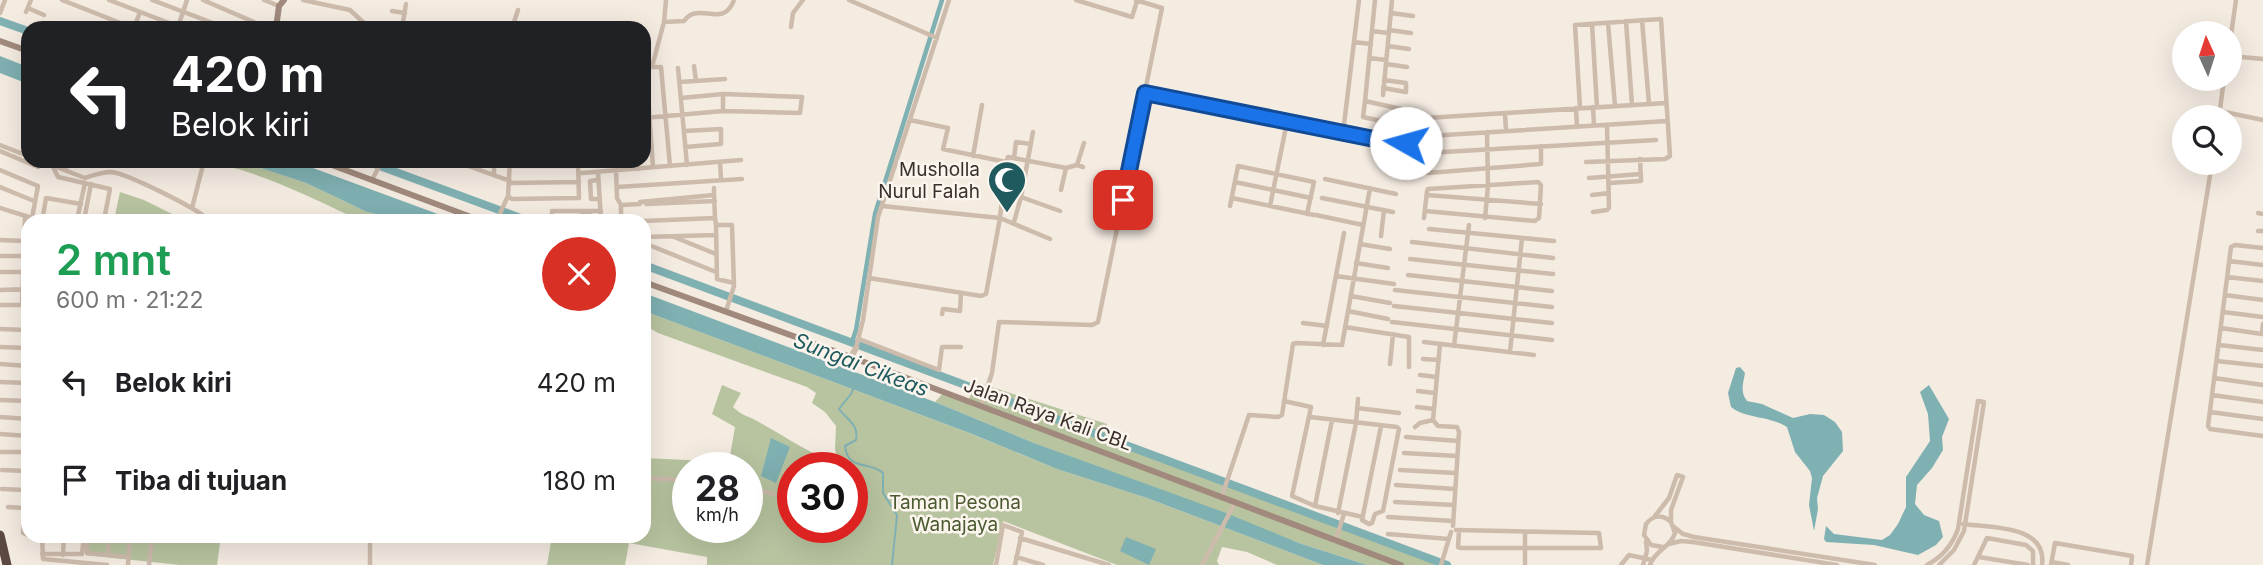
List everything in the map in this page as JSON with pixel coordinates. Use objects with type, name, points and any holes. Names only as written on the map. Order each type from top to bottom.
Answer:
[{"type":"highway","points":[[0,536],[7,565]]},
{"type":"main road","points":[[278,21],[282,3]]},
{"type":"main road","points":[[0,41],[21,48]]},
{"type":"main road","points":[[340,168],[463,214]]},
{"type":"main road","name":"Jalan Raya Kali CBL","points":[[651,284],[1223,496],[1401,565]]},
{"type":"street","points":[[31,0],[27,10],[44,15]]},
{"type":"street","points":[[62,0],[116,21]]},
{"type":"street","points":[[109,0],[163,21]]},
{"type":"street","points":[[152,0],[207,21]]},
{"type":"street","points":[[181,21],[187,0]]},
{"type":"street","points":[[203,0],[253,21]]},
{"type":"street","points":[[264,0],[282,3]]},
{"type":"street","points":[[303,0],[352,11],[361,21]]},
{"type":"street","points":[[337,7],[338,0]]},
{"type":"street","points":[[651,63],[664,22],[666,0]]},
{"type":"street","points":[[664,22],[684,22],[688,13],[693,10],[725,12],[731,8],[734,0]]},
{"type":"street","points":[[791,27],[793,13],[803,0]]},
{"type":"street","points":[[849,0],[936,38]]},
{"type":"street","points":[[851,357],[857,343],[882,206],[949,0]]},
{"type":"street","points":[[981,406],[992,373],[999,322],[1092,326],[1098,322],[1162,8],[1136,0],[1132,17],[1076,0]]},
{"type":"street","points":[[1343,133],[1359,0]]},
{"type":"street","points":[[1364,101],[1401,110],[1399,125],[1363,117],[1364,101],[1375,0]]},
{"type":"street","points":[[1382,95],[1392,0]]},
{"type":"street","points":[[2233,21],[2236,0]]},
{"type":"street","points":[[0,13],[3,1]]},
{"type":"street","points":[[403,21],[406,4]]},
{"type":"street","points":[[514,21],[518,9]]},
{"type":"street","points":[[392,10],[405,13]]},
{"type":"street","points":[[137,21],[140,12]]},
{"type":"street","points":[[1391,13],[1413,16]]},
{"type":"street","points":[[1577,127],[1576,25],[1661,19],[1670,156],[1665,159],[1586,162]]},
{"type":"street","points":[[1642,20],[1648,104]]},
{"type":"street","points":[[1626,22],[1632,105]]},
{"type":"street","points":[[1608,23],[1615,106]]},
{"type":"street","points":[[1592,24],[1594,125]]},
{"type":"street","points":[[1372,31],[1411,33]]},
{"type":"street","points":[[1354,41],[1371,44]]},
{"type":"street","points":[[1388,46],[1409,49]]},
{"type":"street","points":[[2242,57],[2263,59]]},
{"type":"street","points":[[1369,58],[1407,67]]},
{"type":"street","points":[[651,66],[661,67],[670,166]]},
{"type":"street","points":[[694,66],[696,81]]},
{"type":"street","points":[[678,68],[687,165]]},
{"type":"street","points":[[680,82],[725,79]]},
{"type":"street","points":[[1383,88],[1406,93],[1406,83],[1384,80]]},
{"type":"street","points":[[1145,93],[1399,144],[1423,137],[1667,121]]},
{"type":"street","points":[[651,118],[723,111],[800,113],[802,97],[723,94],[681,98]]},
{"type":"street","points":[[723,94],[723,111]]},
{"type":"street","points":[[1423,137],[1423,122],[1426,118],[1666,103]]},
{"type":"street","points":[[973,156],[982,105]]},
{"type":"street","points":[[1505,113],[1506,131]]},
{"type":"street","points":[[2242,116],[2263,120]]},
{"type":"street","points":[[910,120],[948,128],[943,149],[1006,162]]},
{"type":"street","points":[[1270,206],[1287,122]]},
{"type":"street","points":[[1593,212],[1609,209],[1607,125]]},
{"type":"street","points":[[684,131],[721,129],[721,144],[685,147]]},
{"type":"street","points":[[1014,222],[1033,132]]},
{"type":"street","points":[[1485,218],[1488,186],[1487,132]]},
{"type":"street","points":[[1541,146],[1541,164],[1427,173],[1423,170],[1422,156],[1426,153],[1488,150],[1541,146],[1608,142],[1656,141]]},
{"type":"street","points":[[1014,158],[1017,142],[1031,144]]},
{"type":"street","points":[[1077,165],[1084,143]]},
{"type":"street","points":[[0,145],[21,153]]},
{"type":"street","points":[[0,151],[21,160]]},
{"type":"street","points":[[651,151],[653,167],[741,160]]},
{"type":"street","points":[[869,278],[981,296],[986,292],[1008,157],[1066,167],[1083,167]]},
{"type":"street","points":[[1589,178],[1609,180],[1641,174],[1640,159]]},
{"type":"street","points":[[720,162],[720,179]]},
{"type":"street","points":[[1230,206],[1238,166],[1314,182],[1307,214]]},
{"type":"street","points":[[1061,190],[1066,167]]},
{"type":"street","points":[[53,168],[56,176],[110,189],[105,214]]},
{"type":"street","points":[[57,168],[84,176],[87,182],[84,214]]},
{"type":"street","points":[[192,208],[202,168]]},
{"type":"street","points":[[372,180],[379,168]]},
{"type":"street","points":[[494,168],[494,175]]},
{"type":"street","points":[[500,214],[508,196],[510,168]]},
{"type":"street","points":[[508,196],[512,199],[579,198],[578,168]]},
{"type":"street","points":[[582,173],[646,168]]},
{"type":"street","points":[[477,169],[510,182],[579,182]]},
{"type":"street","points":[[0,170],[40,187],[32,214]]},
{"type":"street","points":[[616,170],[617,198],[621,205],[621,214]]},
{"type":"street","points":[[552,214],[552,211],[601,211],[598,172]]},
{"type":"street","points":[[78,214],[87,182],[98,173],[117,173],[156,189],[202,214]]},
{"type":"street","points":[[2147,565],[2210,175]]},
{"type":"street","points":[[617,187],[741,179]]},
{"type":"street","points":[[1325,179],[1396,194]]},
{"type":"street","points":[[598,180],[590,181],[591,199],[600,199]]},
{"type":"street","points":[[1235,182],[1311,198]]},
{"type":"street","points":[[1424,218],[1427,190],[1430,188],[1538,183],[1542,187],[1539,218],[1535,221],[1425,211]]},
{"type":"street","points":[[0,187],[34,201]]},
{"type":"street","points":[[1223,496],[1249,415],[1280,416],[1293,344],[1296,342],[1340,347],[1370,188]]},
{"type":"street","points":[[640,204],[714,191],[717,279],[734,283]]},
{"type":"street","points":[[1592,195],[1609,194]]},
{"type":"street","points":[[1427,195],[1541,204]]},
{"type":"street","points":[[1021,197],[1060,211]]},
{"type":"street","points":[[43,214],[47,198],[81,204]]},
{"type":"street","points":[[1232,198],[1363,225]]},
{"type":"street","points":[[1322,198],[1394,212]]},
{"type":"street","points":[[621,205],[715,201]]},
{"type":"street","points":[[882,206],[1000,218],[1050,239]]},
{"type":"street","points":[[0,208],[21,216]]},
{"type":"street","points":[[1381,236],[1384,210]]},
{"type":"street","points":[[577,211],[585,214]]},
{"type":"street","points":[[651,220],[715,218]]},
{"type":"street","points":[[716,225],[732,225],[734,283],[726,311]]},
{"type":"street","points":[[1454,346],[1469,225]]},
{"type":"street","points":[[1429,229],[1554,242]]},
{"type":"street","points":[[1323,345],[1343,233]]},
{"type":"street","points":[[651,237],[716,234]]},
{"type":"street","points":[[670,236],[716,254]]},
{"type":"street","points":[[1510,352],[1522,238]]},
{"type":"street","points":[[0,240],[21,241]]},
{"type":"street","points":[[1412,242],[1553,258]]},
{"type":"street","points":[[1360,244],[1390,248]]},
{"type":"street","points":[[2263,248],[2232,245],[2208,426],[2210,429],[2263,436]]},
{"type":"street","points":[[651,246],[716,272]]},
{"type":"street","points":[[0,256],[21,256]]},
{"type":"street","points":[[1410,259],[1553,274]]},
{"type":"street","points":[[2229,261],[2263,265]]},
{"type":"street","points":[[1356,263],[1388,268]]},
{"type":"street","points":[[0,272],[21,272]]},
{"type":"street","points":[[1408,275],[1552,291]]},
{"type":"street","points":[[1336,276],[1460,297],[1552,307]]},
{"type":"street","points":[[2227,277],[2263,281]]},
{"type":"street","points":[[0,290],[21,289]]},
{"type":"street","points":[[942,314],[943,309],[960,311],[961,293]]},
{"type":"street","points":[[2225,295],[2263,300]]},
{"type":"street","points":[[1351,296],[1458,313],[1552,323]]},
{"type":"street","points":[[0,305],[21,305]]},
{"type":"street","points":[[1348,311],[1390,321],[1552,340]]},
{"type":"street","points":[[2223,312],[2263,317]]},
{"type":"street","points":[[1303,323],[1327,326]]},
{"type":"street","points":[[2221,328],[2262,334],[2263,324]]},
{"type":"street","points":[[1345,327],[1410,337],[1409,367]]},
{"type":"street","points":[[0,329],[21,330]]},
{"type":"street","points":[[1390,363],[1393,334]]},
{"type":"street","points":[[1424,342],[1534,355]]},
{"type":"street","points":[[857,343],[939,370],[942,347],[961,347]]},
{"type":"street","points":[[1388,534],[1454,530],[1599,533],[1601,548],[1460,548],[1454,530],[1458,428],[1438,426],[1433,421],[1440,344]]},
{"type":"street","points":[[2219,345],[2263,351]]},
{"type":"street","points":[[0,347],[21,348]]},
{"type":"street","points":[[1423,359],[1439,360]]},
{"type":"street","points":[[2217,361],[2263,366]]},
{"type":"street","points":[[0,364],[21,366]]},
{"type":"street","points":[[1420,375],[1437,377]]},
{"type":"street","points":[[2214,378],[2263,385]]},
{"type":"street","points":[[0,382],[21,383]]},
{"type":"street","points":[[1418,391],[1435,393]]},
{"type":"street","points":[[2212,396],[2263,402]]},
{"type":"street","points":[[1338,513],[1356,423],[1358,399]]},
{"type":"street","points":[[0,400],[21,401]]},
{"type":"street","points":[[1284,401],[1311,406],[1292,495],[1315,506],[1363,517]]},
{"type":"street","points":[[1939,565],[1954,550],[1962,534],[1981,402]]},
{"type":"street","points":[[1417,407],[1434,409]]},
{"type":"street","points":[[1357,408],[1399,413]]},
{"type":"street","points":[[2210,412],[2263,419]]},
{"type":"street","points":[[0,417],[21,418]]},
{"type":"street","points":[[1310,417],[1398,428],[1400,432],[1383,511],[1374,515],[1371,524],[1362,522],[1381,426]]},
{"type":"street","points":[[1315,506],[1332,420]]},
{"type":"street","points":[[1415,428],[1420,423],[1433,421]]},
{"type":"street","points":[[0,434],[21,436]]},
{"type":"street","points":[[1406,437],[1458,441]]},
{"type":"street","points":[[0,452],[21,452]]},
{"type":"street","points":[[1404,453],[1457,456]]},
{"type":"street","points":[[2,470],[21,471]]},
{"type":"street","points":[[1400,470],[1456,473]]},
{"type":"street","points":[[1649,561],[1644,535],[1646,524],[1655,517],[1669,498],[1680,476],[1671,510],[1675,533],[1669,544]]},
{"type":"street","points":[[651,478],[672,479]]},
{"type":"street","points":[[1396,485],[1455,489]]},
{"type":"street","points":[[2,489],[21,490]]},
{"type":"street","points":[[763,492],[774,494]]},
{"type":"street","points":[[1202,565],[1236,501]]},
{"type":"street","points":[[1395,502],[1454,505]]},
{"type":"street","points":[[8,507],[21,508]]},
{"type":"street","points":[[1336,539],[1344,514]]},
{"type":"street","points":[[1388,517],[1454,530]]},
{"type":"street","points":[[1655,517],[1666,518],[1683,534],[1693,537],[1875,565]]},
{"type":"street","points":[[1927,565],[1950,547],[1962,524]]},
{"type":"street","points":[[1962,524],[2029,534],[2040,546],[2043,554],[2042,565]]},
{"type":"street","points":[[996,565],[1003,525],[1021,532],[1015,565]]},
{"type":"street","points":[[1441,565],[1454,530]]},
{"type":"street","points":[[1525,533],[1525,565]]},
{"type":"street","points":[[1020,538],[1109,565]]},
{"type":"street","points":[[1974,565],[1987,538],[2026,545],[2033,551],[2033,565]]},
{"type":"street","points":[[1646,541],[1651,545],[1663,547]]},
{"type":"street","points":[[1643,565],[1663,547],[1681,541],[1837,565]]},
{"type":"street","points":[[42,543],[43,559],[106,565]]},
{"type":"street","points":[[63,555],[64,543]]},
{"type":"street","points":[[42,554],[82,554],[84,543]]},
{"type":"street","points":[[86,543],[87,553],[128,558]]},
{"type":"street","points":[[108,555],[109,543]]},
{"type":"street","points":[[128,565],[129,543]]},
{"type":"street","points":[[149,565],[151,543]]},
{"type":"street","points":[[370,543],[370,565]]},
{"type":"street","points":[[2068,565],[2051,564],[2054,543],[2132,556],[2131,565]]},
{"type":"street","points":[[1620,565],[1629,555],[1649,561]]},
{"type":"street","points":[[1016,557],[1043,565]]},
{"type":"street","points":[[1979,557],[2028,565]]},
{"type":"green space","points":[[235,168],[261,168],[306,183],[376,214],[347,214]]},
{"type":"green space","points":[[120,192],[172,214],[115,214]]},
{"type":"green space","name":"Taman Pesona Wanajaya","points":[[651,314],[969,433],[1057,469],[1147,498],[1323,565],[1277,565],[1247,552],[1222,547],[1217,561],[1219,565],[1117,565],[1003,521],[993,565],[707,565],[707,557],[629,543],[651,543],[651,458],[672,459],[672,543],[763,543],[763,452],[731,452],[735,427],[712,414],[722,385],[741,393],[733,407],[739,412],[812,452],[777,452],[777,543],[868,543],[868,452],[836,452],[836,426],[825,412],[812,403],[816,393],[807,387],[658,333],[651,329]]},
{"type":"green space","points":[[976,382],[1107,424],[1105,438],[1440,565],[1367,565],[1299,543],[1034,443],[935,402],[944,392],[969,399]]},
{"type":"green space","points":[[86,543],[220,543],[217,565],[180,565],[85,555]]},
{"type":"green space","points":[[551,543],[629,543],[625,565],[547,565]]},
{"type":"water","points":[[0,56],[21,64],[21,81],[0,73]]},
{"type":"water","points":[[261,168],[313,168],[438,214],[367,212],[306,183]]},
{"type":"water","points":[[651,296],[1299,543],[1367,565],[1323,565],[1147,498],[1057,469],[972,434],[651,314]]},
{"type":"water","points":[[1740,367],[1745,373],[1743,391],[1747,401],[1762,404],[1793,418],[1810,414],[1824,415],[1835,422],[1842,432],[1843,451],[1823,476],[1817,498],[1814,531],[1809,505],[1812,478],[1810,471],[1795,452],[1787,427],[1743,414],[1731,407],[1728,393],[1736,368]]},
{"type":"water","points":[[1929,385],[1949,419],[1942,437],[1943,450],[1917,485],[1915,504],[1924,515],[1939,521],[1943,537],[1936,545],[1918,555],[1874,545],[1826,542],[1826,526],[1834,534],[1882,540],[1890,535],[1898,524],[1906,507],[1906,477],[1930,441],[1928,414],[1920,392]]},
{"type":"water","points":[[771,438],[790,447],[788,452],[777,452],[776,483],[763,477]]},
{"type":"water","points":[[1126,537],[1156,549],[1149,565],[1120,551]]},
{"type":"waterway","name":"Sungai Cikeas","points":[[852,342],[875,214],[942,0]]},
{"type":"waterway","points":[[0,21],[21,28]]},
{"type":"waterway","points":[[385,168],[510,214]]},
{"type":"waterway","name":"Sungai Cikeas","points":[[651,268],[1447,565]]},
{"type":"waterway","points":[[853,389],[839,409],[856,430],[856,440],[845,446],[847,454],[855,463],[883,473],[883,493],[897,515],[892,565]]},
{"type":"place","name":"Musholla Nurul Falah","points":[[1007,214]]},
{"type":"route","points":[[1123,200],[1145,93],[1399,144],[1406,143]]}]
